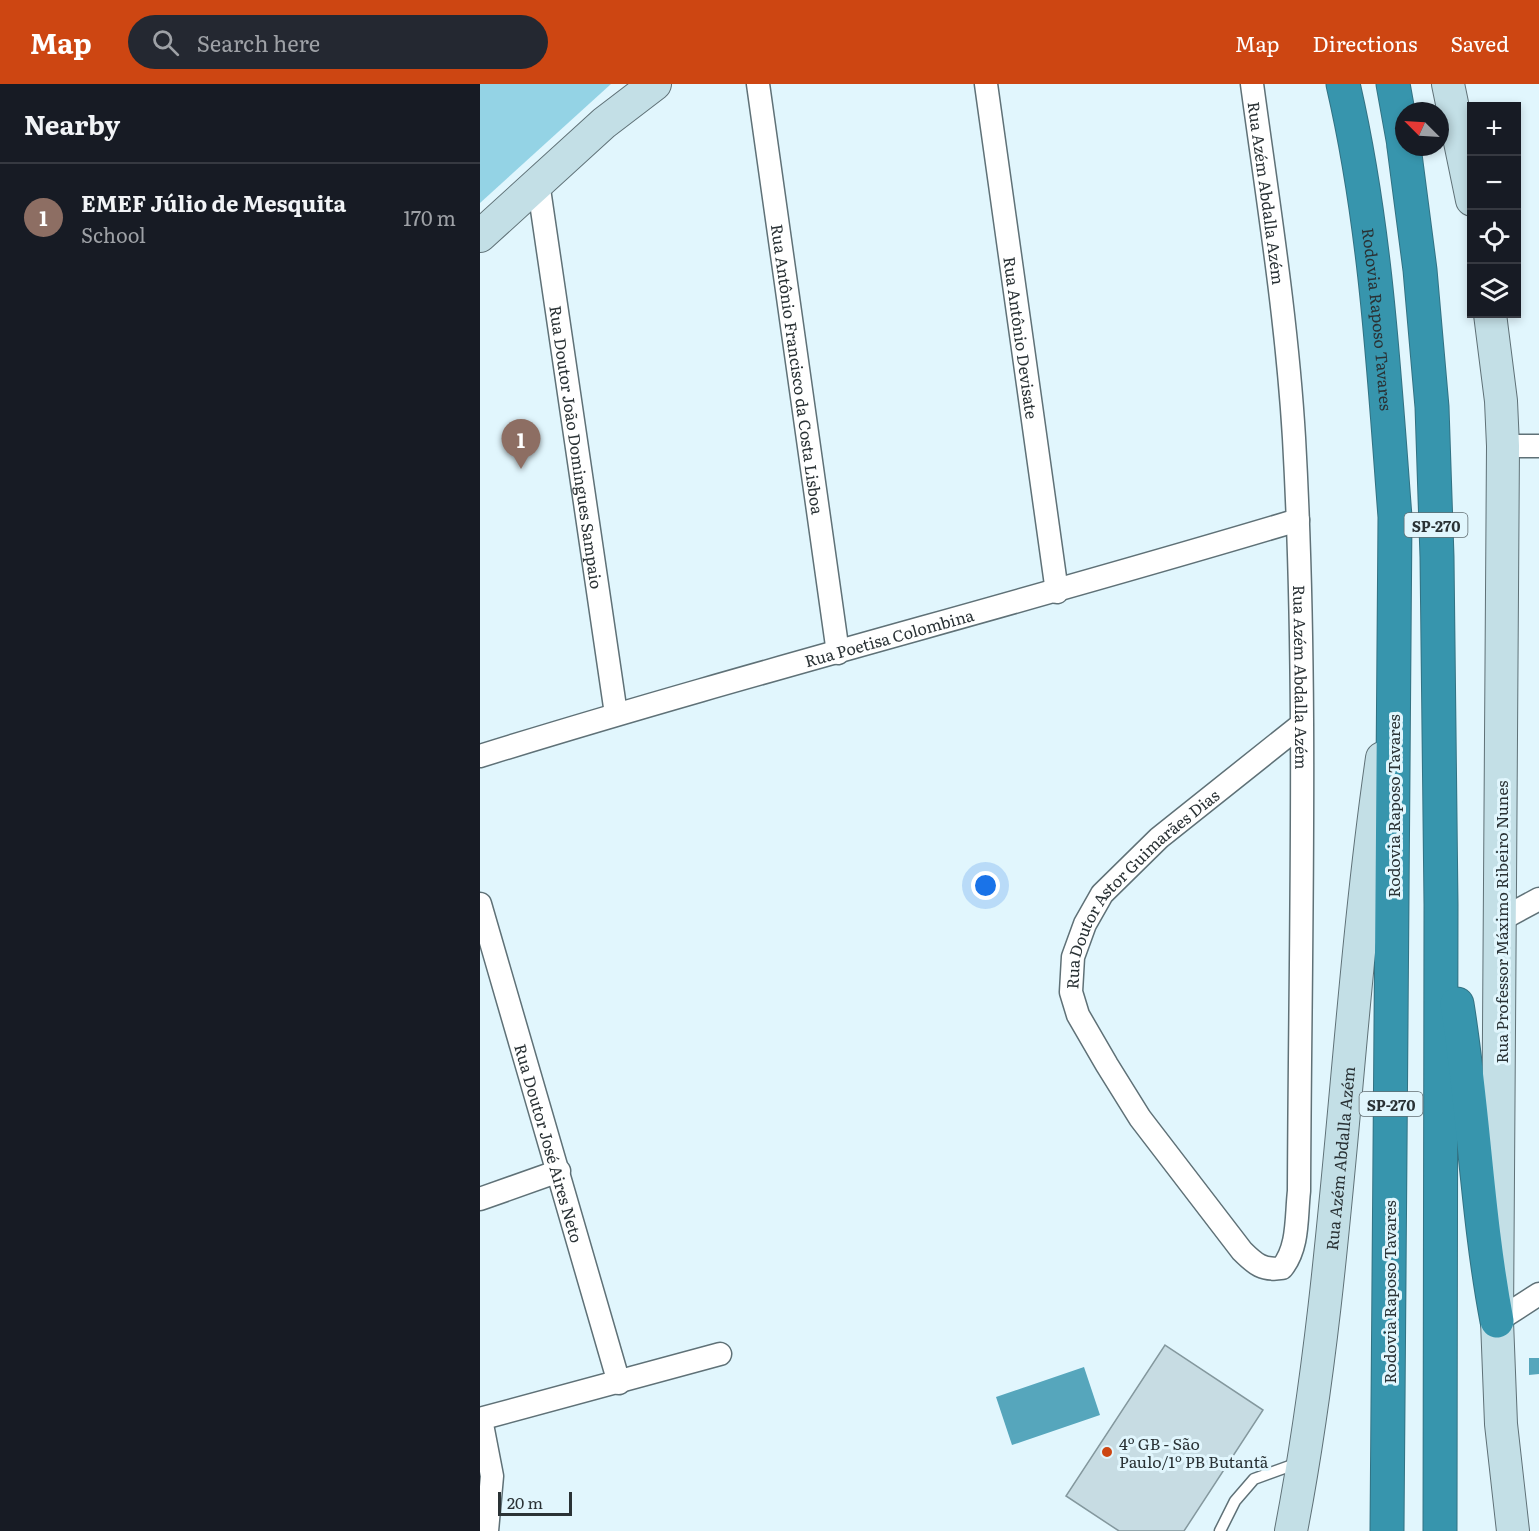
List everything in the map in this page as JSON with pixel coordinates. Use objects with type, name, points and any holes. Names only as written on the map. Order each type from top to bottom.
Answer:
[{"type":"highway","name":"Rodovia Raposo Tavares","points":[[1343,84],[1360,157],[1383,363],[1395,517],[1387,1531]]},
{"type":"highway","name":"SP-270","points":[[1393,84],[1396,102]]},
{"type":"highway","name":"SP-270","points":[[1405,156],[1420,270],[1432,407],[1441,904],[1440,1531]]},
{"type":"highway","points":[[1441,904],[1467,1063],[1484,1253],[1497,1321]]},
{"type":"main road","points":[[480,236],[604,123],[655,84]]},
{"type":"main road","points":[[1448,84],[1467,176]]},
{"type":"main road","name":"Rua Professor Máximo Ribeiro Nunes","points":[[1491,318],[1501,401],[1503,446],[1502,919],[1497,1321],[1501,1424],[1513,1531]]},
{"type":"main road","name":"Rua Azém Abdalla Azém","points":[[1292,1531],[1320,1343],[1377,793],[1394,677]]},
{"type":"main road","points":[[1302,1531],[1303,1467]]},
{"type":"street","name":"Rua Antônio Francisco da Costa Lisboa","points":[[758,84],[838,653]]},
{"type":"street","name":"Rua Antônio Devisate","points":[[986,84],[1057,592]]},
{"type":"street","name":"Rua Azém Abdalla Azém","points":[[1252,84],[1286,336],[1298,520],[1302,724],[1299,1191],[1294,1245],[1290,1258],[1282,1268]]},
{"type":"street","name":"Rua Doutor João Domingues Sampaio","points":[[538,182],[616,714]]},
{"type":"street","points":[[1503,446],[1539,446]]},
{"type":"street","name":"Rua Poetisa Colombina","points":[[480,756],[616,714],[1057,592],[1298,520]]},
{"type":"street","name":"Rua Doutor Astor Guimarães Dias","points":[[1282,1268],[1263,1269],[1234,1242],[1135,1109],[1078,1015],[1071,992],[1074,957],[1084,924],[1102,894],[1160,838],[1302,724]]},
{"type":"street","points":[[1502,919],[1539,899]]},
{"type":"street","name":"Rua Doutor José Aires Neto","points":[[480,904],[490,976],[559,1171],[619,1383]]},
{"type":"street","points":[[480,1198],[559,1171]]},
{"type":"street","points":[[1497,1321],[1539,1294]]},
{"type":"street","points":[[487,1531],[492,1476],[481,1419],[720,1354]]},
{"type":"lane","points":[[1220,1531],[1235,1501],[1254,1479],[1303,1467]]},
{"type":"shaded area","points":[[480,84],[611,84],[480,203]]},
{"type":"shaded area","points":[[1529,1358],[1539,1358],[1539,1374],[1529,1375]]},
{"type":"shaded area","points":[[1084,1367],[1100,1415],[1012,1445],[996,1397]]},
{"type":"building","points":[[1165,1345],[1263,1410],[1184,1531],[1119,1531],[1066,1496]]},
{"type":"place","name":"EMEF Júlio de Mesquita","points":[[521,469]]},
{"type":"place","name":"4º GB - São Paulo/1º PB Butantã","points":[[1107,1452]]}]
